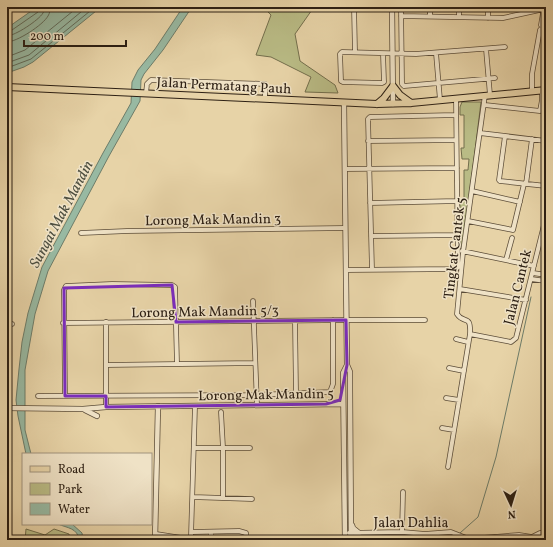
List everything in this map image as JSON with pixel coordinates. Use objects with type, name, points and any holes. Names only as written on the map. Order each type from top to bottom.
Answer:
[{"type":"main road","points":[[377,104],[384,98],[393,86],[400,95],[411,103]]},
{"type":"main road","name":"Jalan Permatang Pauh","points":[[7,87],[377,104],[411,103],[544,90]]},
{"type":"street","points":[[354,7],[355,52]]},
{"type":"street","points":[[392,7],[393,104]]},
{"type":"street","points":[[401,7],[402,84],[404,86],[495,78]]},
{"type":"street","points":[[430,7],[430,16]]},
{"type":"street","points":[[459,7],[459,17]]},
{"type":"street","points":[[488,7],[488,18]]},
{"type":"street","points":[[401,16],[508,18],[544,8],[541,25]]},
{"type":"street","points":[[532,91],[532,74],[540,30],[546,30]]},
{"type":"street","points":[[383,54],[384,82],[382,84],[343,82],[341,80],[340,54],[342,52],[383,54],[436,53],[505,47]]},
{"type":"street","points":[[486,48],[489,78],[488,95]]},
{"type":"street","points":[[436,53],[440,100]]},
{"type":"street","points":[[143,93],[147,84],[151,80],[250,83],[265,84],[265,99]]},
{"type":"street","points":[[485,105],[540,111],[542,109],[544,90]]},
{"type":"street","name":"Tingkat Cantek 5","points":[[470,334],[470,324],[468,320],[457,314],[463,252],[480,132],[488,95]]},
{"type":"street","points":[[346,270],[456,269],[458,267],[455,115],[456,98]]},
{"type":"street","name":"Lorong Mak Mandin 5","points":[[7,408],[83,409],[158,406],[343,404],[343,373],[347,365],[344,103]]},
{"type":"street","points":[[372,270],[368,119],[370,116],[455,115]]},
{"type":"street","points":[[480,132],[546,141]]},
{"type":"street","points":[[505,136],[498,180],[546,186]]},
{"type":"street","points":[[368,141],[456,140]]},
{"type":"street","points":[[468,221],[513,230],[525,184],[532,140]]},
{"type":"street","points":[[345,169],[457,168]]},
{"type":"street","points":[[472,191],[520,202]]},
{"type":"street","points":[[370,203],[457,201]]},
{"type":"street","name":"Jalan Cantek","points":[[470,334],[507,341],[514,341],[516,338],[546,216]]},
{"type":"street","name":"Lorong Mak Mandin 3","points":[[81,233],[345,228]]},
{"type":"street","points":[[371,236],[457,235]]},
{"type":"street","points":[[506,260],[512,238]]},
{"type":"street","points":[[458,250],[534,266]]},
{"type":"street","points":[[533,273],[546,275]]},
{"type":"street","points":[[531,279],[546,281]]},
{"type":"street","points":[[65,396],[63,323],[64,290],[66,286],[112,284],[172,285],[175,288],[177,364]]},
{"type":"street","points":[[460,289],[526,300]]},
{"type":"street","points":[[253,301],[256,405]]},
{"type":"street","points":[[38,396],[256,395],[327,393],[332,389],[333,320]]},
{"type":"street","name":"Lorong Mak Mandin 5/3","points":[[63,323],[425,320]]},
{"type":"street","points":[[295,321],[296,393]]},
{"type":"street","points":[[106,322],[106,407]]},
{"type":"street","points":[[7,324],[12,324]]},
{"type":"street","points":[[448,467],[470,334]]},
{"type":"street","points":[[456,339],[468,342]]},
{"type":"street","points":[[106,365],[255,363]]},
{"type":"street","points":[[345,540],[347,415],[350,394],[350,372],[347,365]]},
{"type":"street","points":[[449,368],[464,371]]},
{"type":"street","points":[[326,404],[340,400],[344,394]]},
{"type":"street","points":[[350,394],[347,401],[343,404],[347,415],[351,540]]},
{"type":"street","points":[[446,398],[459,400]]},
{"type":"street","points":[[326,404],[340,408],[347,415]]},
{"type":"street","points":[[155,540],[158,406]]},
{"type":"street","points":[[156,534],[187,539],[191,536],[195,406]]},
{"type":"street","points":[[83,409],[88,410],[97,416]]},
{"type":"street","points":[[221,412],[223,498]]},
{"type":"street","points":[[442,428],[454,430]]},
{"type":"street","points":[[194,448],[250,448]]},
{"type":"street","points":[[402,492],[402,532]]},
{"type":"street","points":[[193,497],[252,499]]},
{"type":"street","points":[[351,524],[359,533],[351,540]]},
{"type":"street","points":[[192,532],[239,531],[246,533],[247,540]]},
{"type":"street","points":[[211,532],[211,540]]},
{"type":"street","name":"Jalan Dahlia","points":[[345,534],[402,532],[425,534],[454,533],[469,540],[504,539],[519,535],[536,538],[540,533],[546,533]]},
{"type":"highlighted area","points":[[172,285],[176,322],[346,320],[347,365],[340,400],[326,404],[106,407],[106,396],[65,396],[64,288]]},
{"type":"green space","points":[[263,7],[314,7],[295,34],[300,61],[335,85],[338,93],[305,92],[311,77],[271,57],[256,55],[271,15]]},
{"type":"green space","points":[[462,102],[481,102],[463,248],[460,246],[460,200],[464,198],[464,170],[468,170],[469,159],[462,159],[461,148],[464,148],[464,115],[460,115],[460,107]]},
{"type":"green space","points":[[26,529],[45,535],[54,529],[69,534],[70,540],[25,540]]},
{"type":"water","points":[[37,7],[101,7],[33,62],[7,73],[7,28]]},
{"type":"water","points":[[183,7],[192,7],[163,50],[144,74],[141,80],[140,101],[48,271],[35,314],[25,370],[25,430],[31,453],[26,453],[16,400],[22,342],[28,313],[42,267],[131,103],[132,82],[138,70],[155,49]]},
{"type":"water","points":[[60,525],[73,525],[82,533],[83,540],[79,540],[77,533]]},
{"type":"waterway","points":[[545,255],[546,249]]},
{"type":"waterway","points":[[460,533],[478,517],[496,457],[531,297]]},
{"type":"waterway","points":[[452,540],[456,537]]},
{"type":"water label","name":"Sungai Mak Mandin","points":[[61,214]]}]
